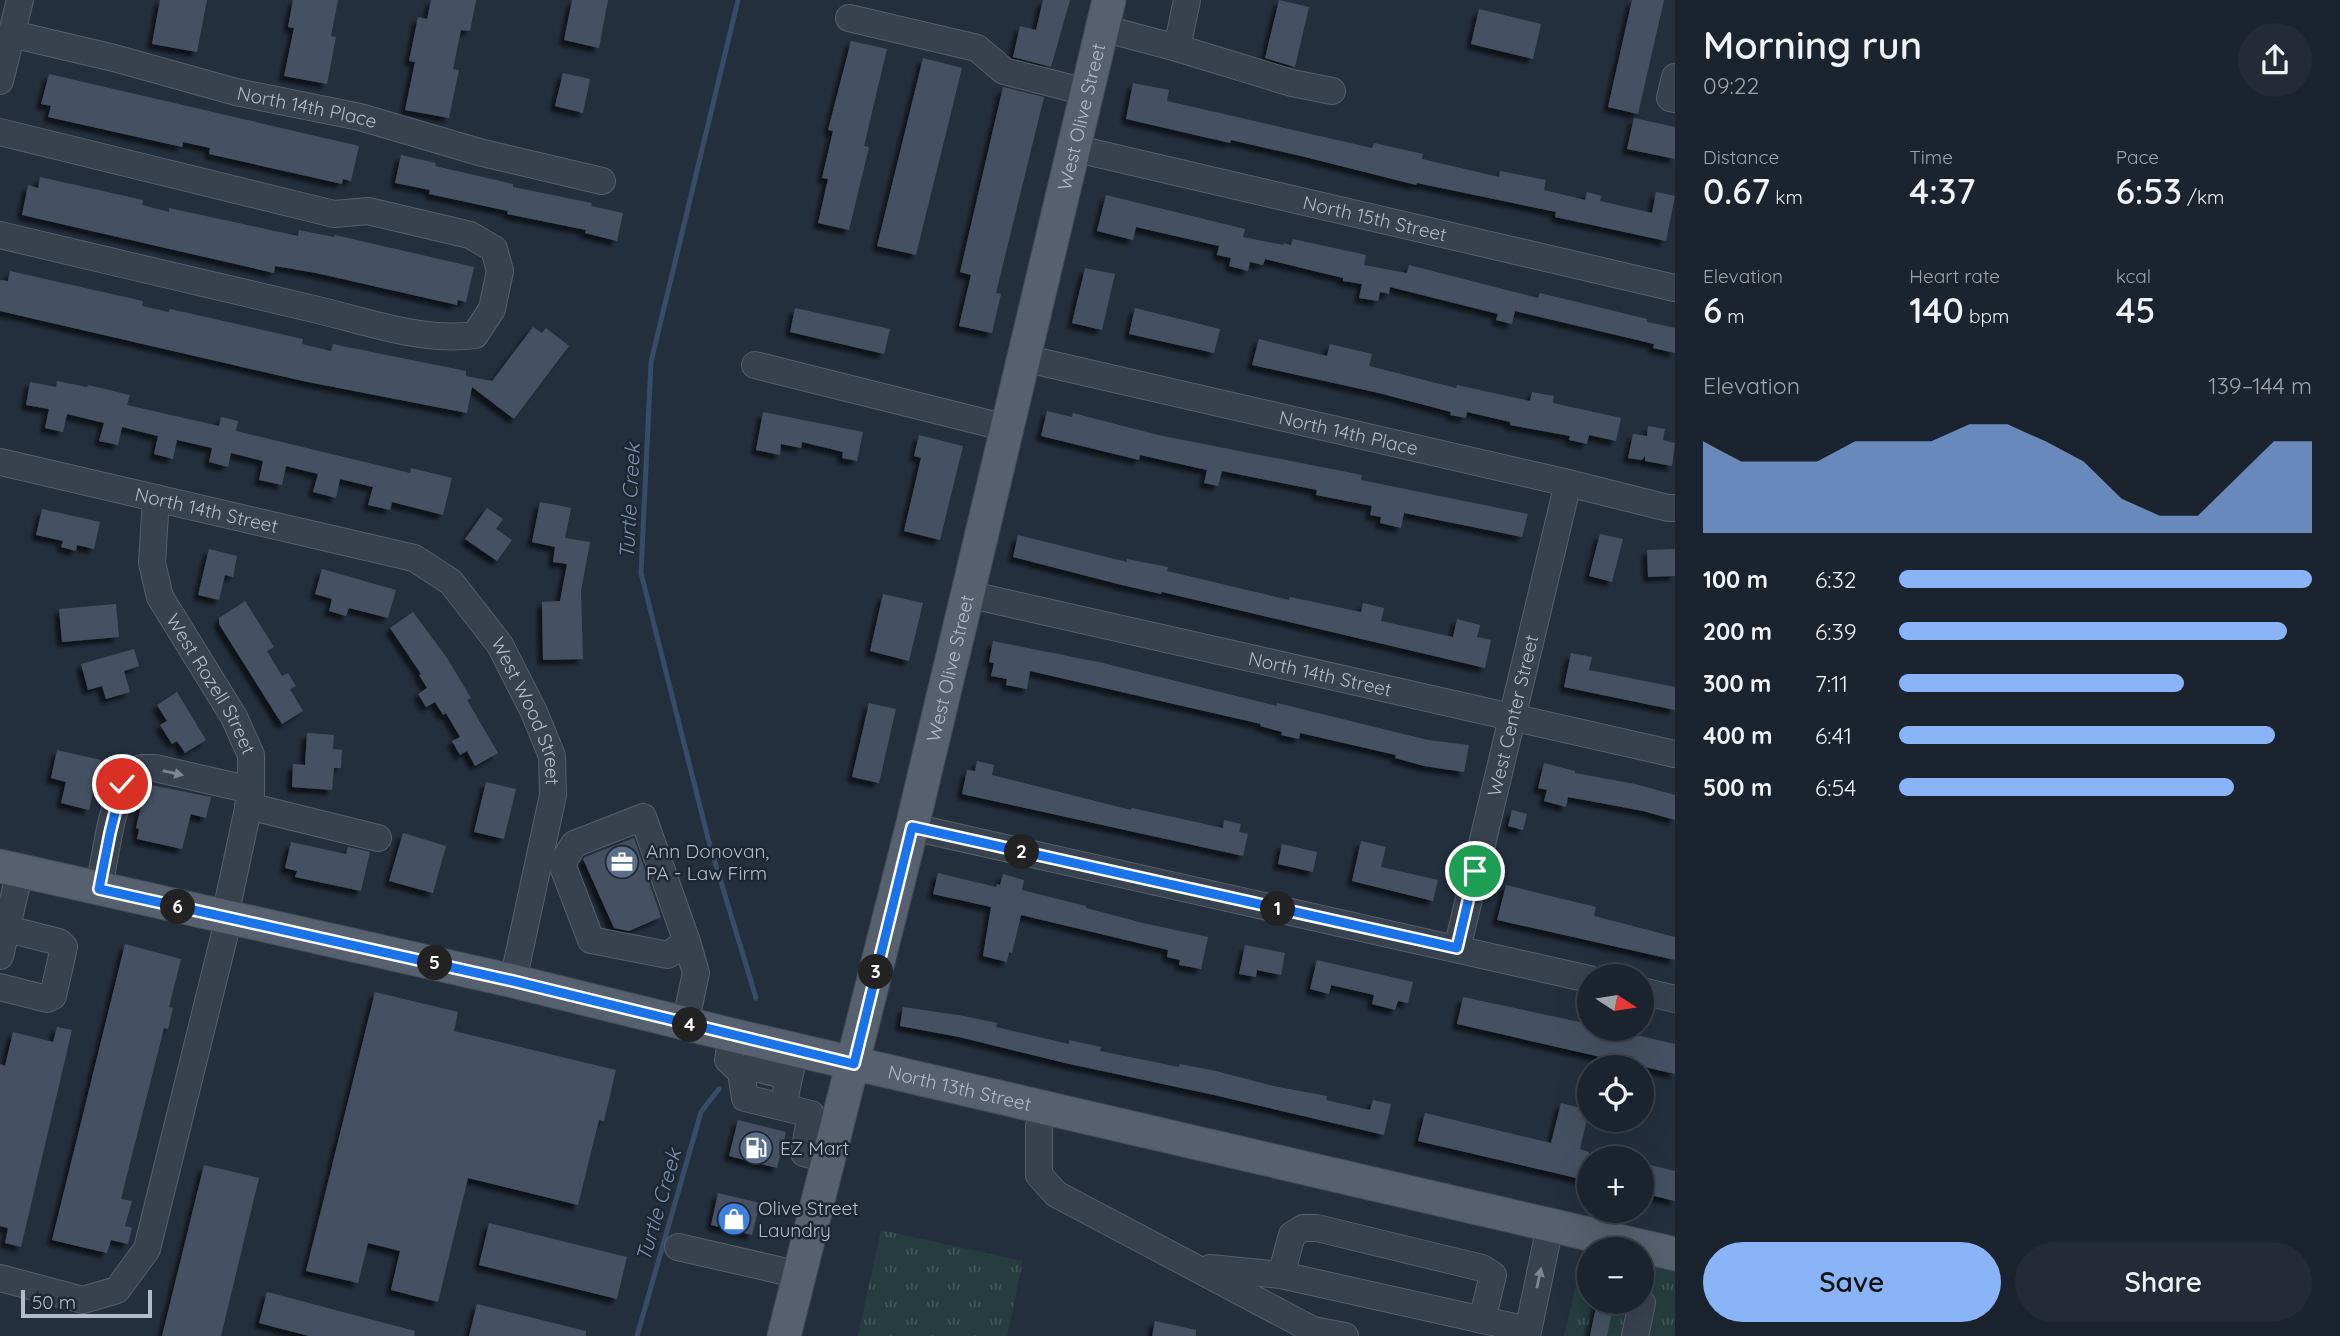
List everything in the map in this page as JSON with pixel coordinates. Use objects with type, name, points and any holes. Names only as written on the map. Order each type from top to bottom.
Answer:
[{"type":"main road","name":"West Olive Street","points":[[784,1336],[912,827],[1105,14]]},
{"type":"main road","name":"North 13th Street","points":[[10,868],[513,981],[732,1035],[792,1063],[854,1064],[1675,1254]]},
{"type":"street","points":[[0,80],[20,0]]},
{"type":"street","points":[[1177,48],[1188,0]]},
{"type":"street","points":[[1105,14],[1177,48],[1292,83],[1332,91]]},
{"type":"street","points":[[849,18],[977,48],[1004,71],[1086,92]]},
{"type":"street","name":"North 14th Place","points":[[12,34],[114,58],[236,92],[372,120],[479,152],[602,181]]},
{"type":"street","points":[[1675,77],[1670,98],[1675,99]]},
{"type":"street","points":[[0,132],[334,214],[368,211],[470,235],[494,249],[500,271],[492,309],[475,335],[452,339],[313,309],[0,234]]},
{"type":"street","name":"North 15th Street","points":[[1073,148],[1675,288]]},
{"type":"street","name":"North 14th Place","points":[[1023,358],[1668,509],[1675,508]]},
{"type":"street","points":[[755,365],[1007,428]]},
{"type":"street","name":"North 14th Street","points":[[0,461],[414,558]]},
{"type":"street","name":"West Center Street","points":[[1457,948],[1568,484]]},
{"type":"street","name":"West Rozell Street","points":[[0,1278],[83,1300],[117,1290],[147,1249],[227,916],[250,798],[251,755],[234,717],[160,597],[152,563],[156,498]]},
{"type":"street","name":"West Wood Street","points":[[414,558],[451,582],[500,645],[552,756],[551,861],[513,981]]},
{"type":"street","name":"North 14th Street","points":[[967,594],[1675,754]]},
{"type":"street","points":[[99,889],[122,784],[129,772],[142,768],[155,768],[378,838]]},
{"type":"street","points":[[685,1024],[696,973],[687,942],[643,817],[574,844],[551,861],[591,940],[668,955],[687,942]]},
{"type":"street","points":[[912,827],[1577,976]]},
{"type":"street","points":[[0,956],[10,868]]},
{"type":"street","points":[[0,987],[47,999],[53,996],[64,947],[59,942],[3,928]]},
{"type":"street","points":[[1654,994],[1675,999]]},
{"type":"street","points":[[732,1035],[728,1060],[741,1072],[745,1098],[811,1114],[804,1153],[829,1160]]},
{"type":"street","points":[[741,1072],[750,1067],[792,1063],[783,1107]]},
{"type":"street","points":[[1043,1108],[1039,1126],[1039,1175],[1056,1194],[1313,1330],[1345,1336]]},
{"type":"street","points":[[1194,1266],[1281,1275],[1482,1320],[1527,1333],[1550,1226]]},
{"type":"street","points":[[1281,1275],[1292,1235],[1303,1228],[1317,1228],[1482,1268],[1493,1275],[1482,1320]]},
{"type":"street","points":[[678,1247],[800,1275]]},
{"type":"street","points":[[1635,1336],[1640,1314]]},
{"type":"green space","points":[[881,1230],[1023,1261],[1007,1336],[858,1336]]},
{"type":"green space","points":[[1654,1250],[1675,1255],[1675,1336],[1564,1336],[1577,1281],[1577,1314],[1654,1314]]},
{"type":"building","points":[[160,0],[207,0],[197,52],[152,44]]},
{"type":"building","points":[[293,0],[338,0],[331,36],[336,37],[327,84],[284,76],[294,28],[288,27]]},
{"type":"building","points":[[431,0],[476,0],[470,31],[461,30],[453,69],[459,70],[449,118],[405,110],[415,62],[409,61],[418,17],[427,19]]},
{"type":"building","points":[[572,0],[608,0],[599,48],[564,40]]},
{"type":"building","points":[[1043,0],[1070,0],[1051,67],[1013,57],[1020,26],[1036,30]]},
{"type":"building","points":[[1279,0],[1309,7],[1295,67],[1265,58]]},
{"type":"building","points":[[1632,0],[1664,0],[1638,114],[1608,107]]},
{"type":"building","points":[[1479,9],[1541,24],[1533,59],[1471,44]]},
{"type":"building","points":[[851,41],[887,49],[864,146],[869,147],[849,230],[818,223],[828,179],[822,178],[833,131],[828,130]]},
{"type":"building","points":[[923,58],[962,68],[916,255],[877,246]]},
{"type":"building","points":[[563,73],[590,79],[583,113],[555,106]]},
{"type":"building","points":[[49,74],[359,146],[351,181],[343,179],[342,184],[209,154],[210,148],[183,142],[182,147],[48,117],[51,106],[41,104]]},
{"type":"building","points":[[1133,83],[1169,90],[1167,101],[1372,148],[1374,143],[1423,154],[1422,159],[1499,177],[1500,171],[1546,180],[1544,190],[1585,200],[1587,192],[1601,196],[1600,201],[1652,213],[1656,192],[1675,196],[1666,241],[1555,217],[1556,212],[1417,183],[1416,185],[1231,140],[1230,143],[1126,119]]},
{"type":"building","points":[[1003,87],[1044,97],[996,293],[1001,294],[992,333],[959,326],[971,275],[960,272]]},
{"type":"building","points":[[1634,118],[1675,127],[1675,159],[1627,149]]},
{"type":"building","points":[[401,155],[436,163],[435,166],[513,184],[513,187],[592,203],[591,206],[623,213],[617,241],[585,233],[586,230],[507,214],[508,211],[429,194],[430,190],[395,183]]},
{"type":"building","points":[[40,177],[143,200],[142,205],[169,212],[169,208],[298,236],[299,230],[334,237],[335,235],[474,267],[466,302],[458,300],[457,305],[275,266],[274,273],[22,215],[28,185],[38,188]]},
{"type":"building","points":[[1106,195],[1245,229],[1243,237],[1283,245],[1291,245],[1293,239],[1366,255],[1364,265],[1407,273],[1409,265],[1538,298],[1540,293],[1647,319],[1647,322],[1675,328],[1675,353],[1653,348],[1654,344],[1515,311],[1512,324],[1496,320],[1498,314],[1390,287],[1389,294],[1380,292],[1378,301],[1359,298],[1362,284],[1265,259],[1263,265],[1250,262],[1248,271],[1229,266],[1231,258],[1217,255],[1219,246],[1136,227],[1133,240],[1097,231]]},
{"type":"building","points":[[1085,268],[1115,274],[1102,330],[1072,323]]},
{"type":"building","points":[[10,271],[143,301],[142,306],[169,312],[170,309],[303,339],[302,344],[331,351],[333,344],[466,371],[466,376],[492,381],[533,327],[542,333],[546,328],[569,346],[514,419],[472,387],[467,413],[303,381],[0,311],[0,280],[8,281]]},
{"type":"building","points":[[795,308],[890,329],[884,354],[790,332]]},
{"type":"building","points":[[1135,308],[1220,329],[1214,353],[1129,334]]},
{"type":"building","points":[[1259,339],[1327,356],[1330,344],[1372,354],[1369,366],[1456,388],[1457,385],[1530,401],[1532,392],[1554,396],[1553,403],[1621,418],[1616,441],[1589,435],[1587,444],[1569,440],[1570,436],[1510,425],[1510,422],[1467,412],[1466,418],[1450,415],[1451,412],[1379,393],[1252,365]]},
{"type":"building","points":[[57,381],[130,395],[127,405],[219,426],[221,417],[238,421],[236,431],[410,473],[411,468],[452,478],[443,515],[392,502],[390,510],[368,505],[373,487],[340,479],[336,498],[313,492],[318,474],[286,466],[282,485],[259,480],[263,461],[231,453],[228,467],[209,462],[212,448],[177,440],[173,459],[154,454],[158,436],[122,427],[118,445],[99,441],[104,423],[67,414],[63,432],[45,428],[49,409],[26,405],[30,382],[56,387]]},
{"type":"building","points":[[1047,411],[1072,417],[1073,413],[1158,435],[1362,475],[1361,480],[1528,514],[1522,537],[1404,513],[1401,528],[1380,523],[1381,517],[1370,515],[1372,506],[1316,495],[1317,490],[1222,471],[1218,486],[1204,483],[1207,470],[1140,455],[1139,460],[1041,436]]},
{"type":"building","points":[[763,412],[863,432],[857,461],[842,458],[843,452],[802,442],[801,448],[781,444],[780,455],[756,450]]},
{"type":"building","points":[[1648,426],[1665,429],[1663,440],[1675,443],[1672,466],[1645,461],[1645,456],[1642,460],[1628,458],[1633,434],[1647,436]]},
{"type":"building","points":[[919,435],[963,446],[940,540],[904,531],[921,458],[914,456]]},
{"type":"building","points":[[540,502],[571,508],[565,538],[590,542],[581,591],[583,659],[543,660],[542,602],[560,601],[567,564],[553,562],[555,547],[532,542]]},
{"type":"building","points":[[487,508],[503,519],[496,529],[512,540],[497,561],[465,539]]},
{"type":"building","points":[[42,509],[100,522],[94,549],[77,545],[76,551],[61,547],[63,541],[36,535]]},
{"type":"building","points":[[1600,534],[1623,539],[1612,582],[1589,576]]},
{"type":"building","points":[[1018,535],[1127,562],[1127,559],[1168,567],[1167,571],[1289,600],[1290,597],[1361,612],[1363,603],[1384,608],[1381,621],[1453,637],[1457,619],[1480,625],[1477,637],[1491,640],[1485,668],[1122,585],[1013,557]]},
{"type":"building","points":[[209,549],[237,556],[233,577],[225,575],[219,600],[198,595]]},
{"type":"building","points":[[1675,549],[1675,576],[1648,577],[1647,550]]},
{"type":"building","points":[[322,569],[396,590],[388,618],[349,608],[346,616],[329,611],[332,599],[315,594]]},
{"type":"building","points":[[883,594],[923,603],[909,661],[870,651]]},
{"type":"building","points":[[245,601],[274,647],[267,651],[282,676],[288,673],[296,686],[290,689],[303,711],[282,724],[219,624],[219,618]]},
{"type":"building","points":[[116,604],[119,637],[62,642],[59,609]]},
{"type":"building","points":[[413,612],[447,658],[471,698],[467,700],[498,753],[475,766],[467,751],[460,755],[452,741],[460,737],[446,713],[443,715],[435,702],[426,707],[418,694],[427,688],[419,675],[421,674],[390,628]]},
{"type":"building","points":[[993,641],[1103,663],[1428,740],[1469,745],[1464,772],[1424,766],[1395,758],[1396,755],[1300,733],[1299,739],[1281,735],[1282,732],[1260,726],[1261,724],[1030,671],[1027,689],[1006,685],[1007,679],[991,676],[994,663],[989,662]]},
{"type":"building","points":[[134,649],[139,666],[124,671],[130,692],[106,699],[102,686],[88,690],[81,664]]},
{"type":"building","points":[[1571,653],[1592,657],[1589,670],[1675,687],[1675,710],[1564,687]]},
{"type":"building","points":[[177,692],[206,740],[185,753],[177,741],[172,744],[160,725],[167,721],[157,705]]},
{"type":"building","points":[[869,703],[896,709],[879,783],[852,777]]},
{"type":"building","points":[[307,733],[334,735],[333,749],[342,750],[341,768],[334,768],[332,790],[292,787],[293,764],[305,765]]},
{"type":"building","points":[[57,750],[101,760],[89,810],[61,803],[66,782],[51,778]]},
{"type":"building","points":[[977,761],[994,765],[992,775],[1131,810],[1132,808],[1223,828],[1224,820],[1241,824],[1239,832],[1248,834],[1243,856],[962,794],[967,770],[975,771]]},
{"type":"building","points":[[1544,763],[1575,773],[1635,784],[1675,795],[1675,820],[1568,797],[1566,807],[1544,801],[1547,790],[1538,788]]},
{"type":"building","points":[[486,782],[516,789],[504,839],[474,832]]},
{"type":"building","points":[[146,784],[211,797],[206,818],[191,814],[182,849],[137,839],[139,829],[136,828]]},
{"type":"building","points":[[1512,810],[1527,814],[1523,830],[1508,826]]},
{"type":"building","points":[[403,833],[446,846],[433,893],[389,881]]},
{"type":"building","points":[[634,838],[661,917],[629,931],[614,928],[583,859]]},
{"type":"building","points":[[1361,841],[1386,847],[1381,867],[1438,880],[1433,901],[1352,881]]},
{"type":"building","points":[[291,842],[346,854],[348,847],[370,852],[361,891],[295,877],[297,871],[285,868]]},
{"type":"building","points":[[1282,844],[1317,852],[1313,872],[1278,864]]},
{"type":"building","points":[[938,873],[996,887],[997,884],[1000,885],[1003,874],[1024,880],[1022,890],[1143,923],[1208,937],[1201,969],[1179,965],[1180,960],[1167,957],[1168,950],[1021,915],[1012,953],[1009,952],[1007,962],[983,956],[991,907],[933,894]]},
{"type":"building","points":[[1506,885],[1596,907],[1594,916],[1675,937],[1675,960],[1497,920]]},
{"type":"building","points":[[125,944],[181,959],[169,1007],[173,1008],[168,1029],[164,1028],[121,1199],[132,1201],[125,1226],[132,1228],[128,1244],[111,1240],[107,1253],[52,1240]]},
{"type":"building","points":[[1245,945],[1285,953],[1281,975],[1257,970],[1256,977],[1239,974]]},
{"type":"building","points":[[1317,960],[1413,982],[1408,1003],[1398,1001],[1395,1010],[1372,1004],[1374,995],[1331,985],[1329,994],[1310,989]]},
{"type":"building","points":[[375,992],[458,1012],[454,1031],[616,1070],[604,1121],[599,1120],[578,1205],[468,1178],[438,1302],[391,1290],[400,1251],[368,1243],[358,1283],[306,1271]]},
{"type":"building","points":[[1463,997],[1577,1021],[1577,1041],[1654,1039],[1675,1044],[1675,1074],[1654,1069],[1654,1055],[1592,1055],[1457,1024]]},
{"type":"building","points":[[903,1007],[997,1023],[996,1027],[1069,1044],[1069,1040],[1101,1047],[1100,1051],[1179,1067],[1180,1064],[1216,1071],[1273,1086],[1327,1096],[1326,1100],[1370,1110],[1373,1100],[1391,1104],[1384,1135],[959,1037],[900,1026]]},
{"type":"building","points":[[57,1027],[72,1030],[21,1247],[5,1243],[8,1228],[0,1226],[0,1064],[5,1066],[13,1032],[53,1042]]},
{"type":"building","points":[[1561,1103],[1577,1107],[1577,1132],[1584,1132],[1581,1146],[1577,1146],[1577,1178],[1418,1141],[1425,1113],[1551,1143]]},
{"type":"building","points":[[738,1120],[786,1132],[777,1168],[729,1156]]},
{"type":"building","points":[[204,1165],[259,1178],[221,1336],[162,1336]]},
{"type":"building","points":[[1654,1166],[1675,1171],[1675,1201],[1654,1196]]},
{"type":"building","points":[[718,1193],[760,1203],[752,1235],[711,1225]]},
{"type":"building","points":[[489,1223],[627,1257],[617,1299],[479,1265]]},
{"type":"building","points":[[267,1292],[415,1331],[414,1336],[309,1336],[259,1323]]},
{"type":"building","points":[[477,1304],[586,1331],[586,1336],[469,1336]]},
{"type":"building","points":[[1595,1314],[1612,1314],[1607,1336],[1590,1336]]},
{"type":"building","points":[[1155,1321],[1196,1330],[1196,1336],[1152,1336]]},
{"type":"waterway","name":"Turtle Creek","points":[[738,0],[651,362],[641,573],[709,842],[756,998]]},
{"type":"waterway","name":"Turtle Creek","points":[[637,1336],[701,1112],[719,1089]]},
{"type":"place","name":"Ann Donovan, PA - Law Firm","points":[[622,862]]},
{"type":"place","name":"EZ Mart","points":[[756,1148]]},
{"type":"place","name":"Olive Street Laundry","points":[[734,1219]]},
{"type":"route","points":[[122,784],[99,889],[513,981],[854,1064],[912,827],[1457,948],[1475,871]]}]
